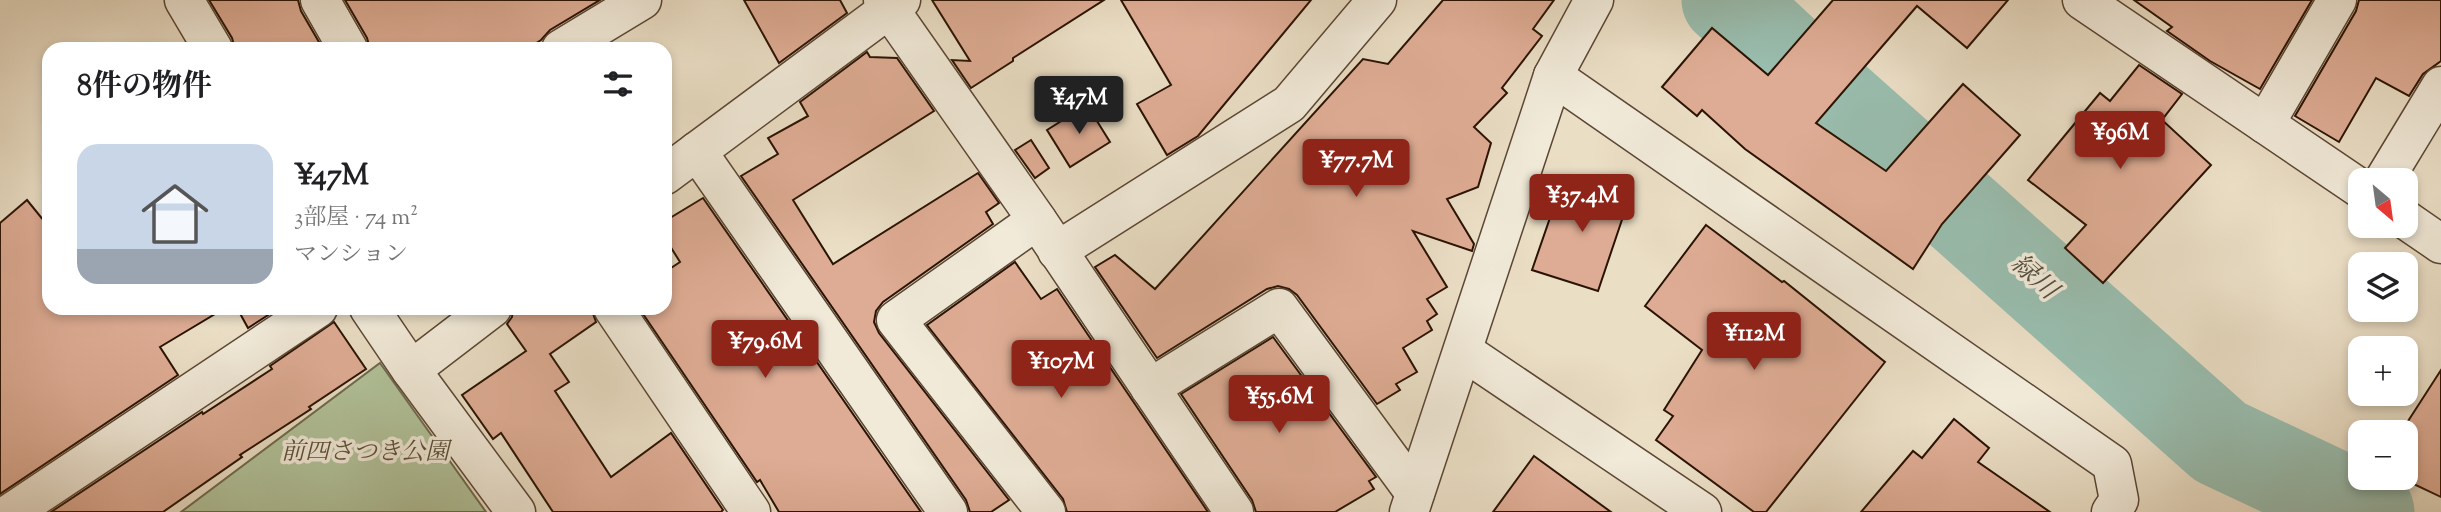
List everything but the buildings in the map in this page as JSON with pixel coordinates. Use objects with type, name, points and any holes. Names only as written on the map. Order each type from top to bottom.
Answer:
[{"type":"street","points":[[184,0],[209,42]]},
{"type":"street","points":[[320,0],[344,42]]},
{"type":"street","points":[[573,42],[642,0]]},
{"type":"street","points":[[1046,512],[896,320],[1289,104],[1377,0]]},
{"type":"street","points":[[1412,503],[1553,76],[1594,0]]},
{"type":"street","points":[[2082,0],[2348,180]]},
{"type":"street","points":[[2265,124],[2337,0]]},
{"type":"street","points":[[672,171],[891,2],[1234,512]]},
{"type":"street","points":[[1553,76],[2112,464],[2119,499],[2111,512]]},
{"type":"street","points":[[2391,168],[2441,86]]},
{"type":"street","points":[[697,151],[948,512]]},
{"type":"street","points":[[2418,228],[2441,244]]},
{"type":"street","points":[[1150,388],[1279,308],[1412,503]]},
{"type":"street","points":[[12,512],[308,315]]},
{"type":"street","points":[[374,315],[516,512]]},
{"type":"street","points":[[411,370],[483,315]]},
{"type":"street","points":[[617,315],[751,512]]},
{"type":"street","points":[[1462,351],[1702,512]]},
{"type":"green space","name":"前四さつき公園","points":[[380,363],[486,512],[181,512]]},
{"type":"waterway","name":"緑川","points":[[1727,0],[2220,442],[2369,512]]}]
